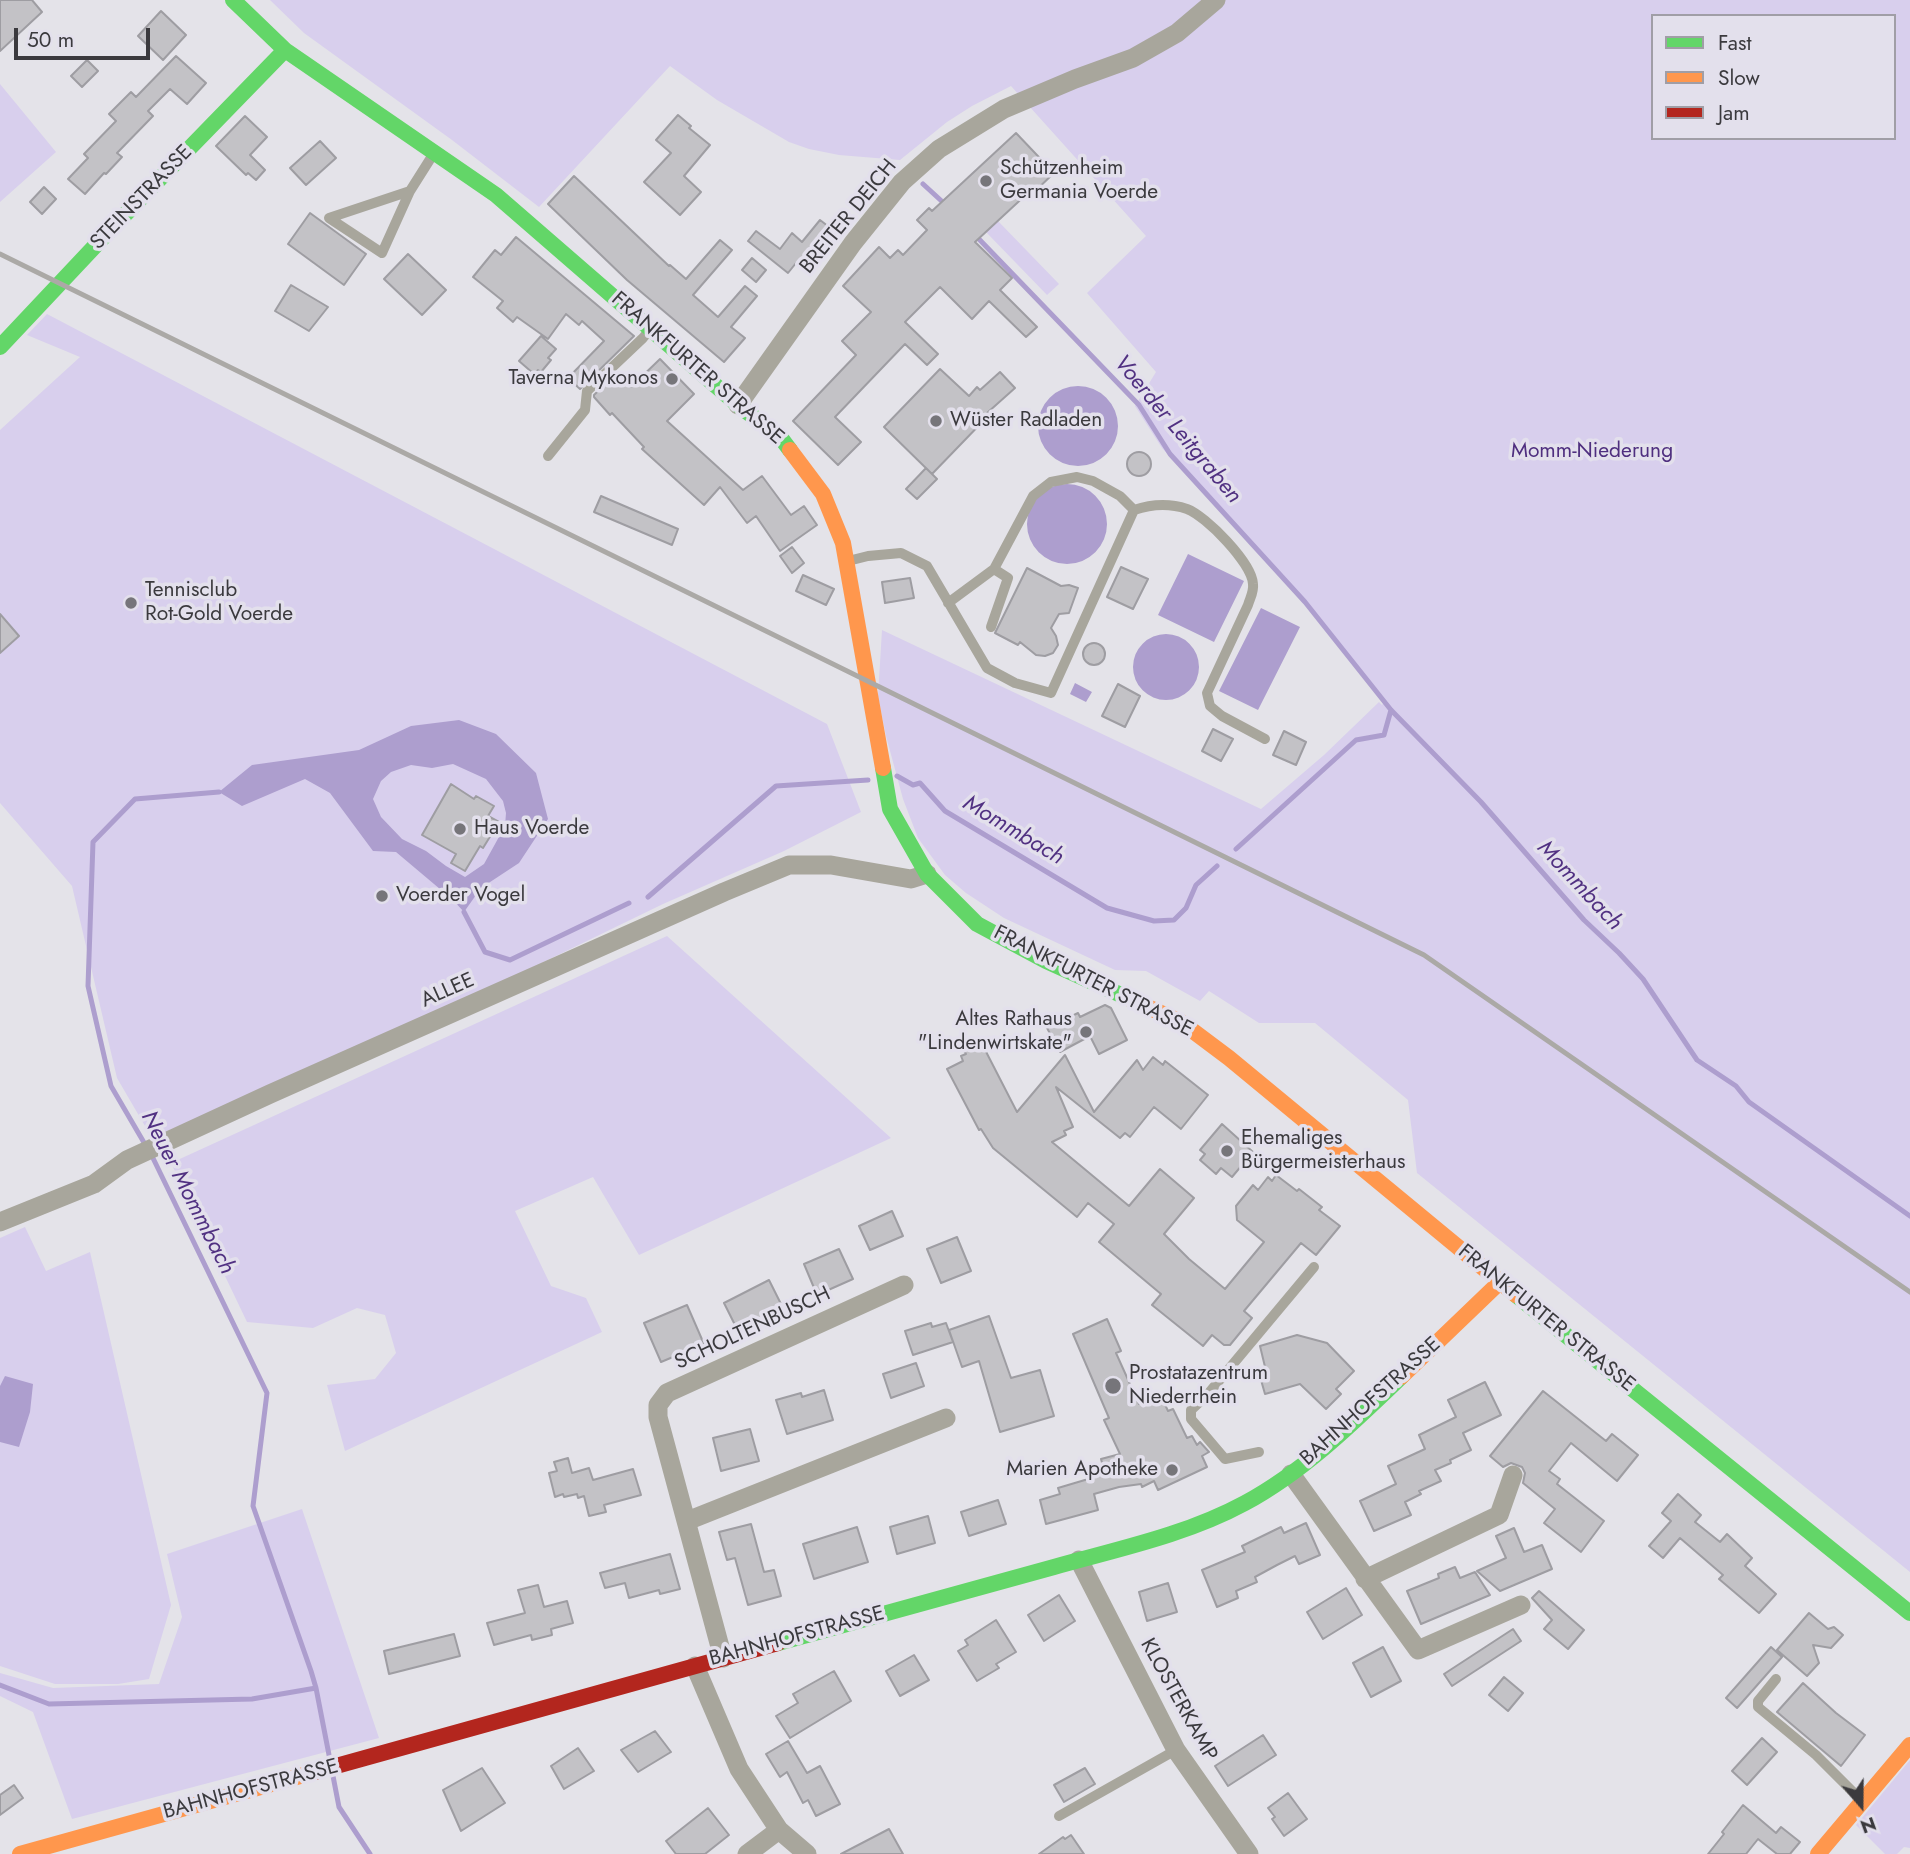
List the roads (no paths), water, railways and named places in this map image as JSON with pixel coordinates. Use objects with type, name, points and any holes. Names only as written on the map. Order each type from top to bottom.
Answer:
[{"type":"main road","name":"FRANKFURTER STRASSE","points":[[233,0],[285,50],[496,195],[738,405],[781,438],[823,494],[843,543],[890,809],[927,874],[977,924],[1046,961],[1181,1022],[1229,1058],[1500,1282],[1910,1613]]},
{"type":"main road","name":"STEINSTRASSE","points":[[0,347],[285,50]]},
{"type":"main road","name":"BAHNHOFSTRASSE","points":[[20,1854],[1143,1542],[1208,1519],[1244,1503],[1290,1474],[1343,1432],[1500,1282]]},
{"type":"main road","points":[[1818,1854],[1910,1745]]},
{"type":"street","name":"BREITER DEICH","points":[[738,405],[853,243],[902,182],[939,149],[1004,109],[1133,58],[1177,33],[1216,0]]},
{"type":"street","name":"ALLEE","points":[[0,1222],[94,1184],[127,1160],[171,1140],[789,865],[831,865],[911,879],[927,874]]},
{"type":"street","name":"SCHOLTENBUSCH","points":[[723,1658],[657,1405],[667,1393],[904,1285]]},
{"type":"street","points":[[687,1521],[946,1418]]},
{"type":"street","points":[[1290,1474],[1418,1650],[1521,1605]]},
{"type":"street","points":[[1365,1579],[1499,1515],[1513,1475]]},
{"type":"street","name":"KLOSTERKAMP","points":[[1079,1560],[1176,1750],[1250,1854]]},
{"type":"street","points":[[695,1665],[739,1769],[779,1830],[807,1854]]},
{"type":"street","points":[[747,1854],[779,1830]]},
{"type":"lane","points":[[410,191],[329,218],[382,253],[410,191],[435,153]]},
{"type":"lane","points":[[548,456],[585,410],[587,391],[643,338],[650,328]]},
{"type":"lane","points":[[948,603],[994,569],[1033,496],[1051,482],[1077,477],[1093,481],[1120,496],[1134,510]]},
{"type":"lane","points":[[848,561],[901,553],[927,566],[987,668],[1015,683],[1051,693],[1134,510],[1147,505],[1166,504],[1190,510],[1223,537],[1245,562],[1254,583],[1253,592],[1207,693],[1210,706],[1222,716],[1265,739]]},
{"type":"lane","points":[[991,627],[1008,578],[994,569]]},
{"type":"lane","points":[[1259,1452],[1225,1459],[1191,1419],[1191,1410],[1208,1395],[1314,1266]]},
{"type":"lane","points":[[1776,1679],[1758,1701],[1759,1706],[1816,1755],[1862,1802]]},
{"type":"lane","points":[[1059,1816],[1176,1750]]},
{"type":"waterway","name":"Voerder Leitgraben","points":[[923,184],[947,206]]},
{"type":"waterway","name":"Mommbach","points":[[976,236],[1139,405],[1170,454],[1305,602],[1391,710],[1481,802],[1584,920],[1643,979],[1697,1060],[1736,1086],[1749,1102],[1910,1216]]},
{"type":"waterway","name":"Mommbach","points":[[1236,849],[1356,740],[1384,735],[1391,710]]},
{"type":"waterway","name":"Mommbach","points":[[897,776],[913,785],[920,783],[945,811],[1107,908],[1154,921],[1174,920],[1186,908],[1196,885],[1217,866]]},
{"type":"waterway","name":"Mommbach","points":[[648,897],[776,786],[868,780]]},
{"type":"waterway","name":"Neuer Mommbach","points":[[146,1146],[111,1086],[88,986],[93,842],[135,799],[219,792]]},
{"type":"waterway","name":"Mommbach","points":[[464,912],[485,952],[510,960],[629,903]]},
{"type":"waterway","name":"Neuer Mommbach","points":[[151,1154],[267,1393],[253,1506],[311,1671],[330,1760]]},
{"type":"waterway","name":"Neuer Mommbach","points":[[0,1685],[49,1704],[252,1699],[316,1688]]},
{"type":"waterway","name":"Neuer Mommbach","points":[[333,1776],[339,1807],[370,1854]]},
{"type":"railway","points":[[0,254],[1424,955],[1910,1292]]},
{"type":"place","name":"Schützenheim Germania Voerde","points":[[986,181]]},
{"type":"place","name":"Taverna Mykonos","points":[[672,379]]},
{"type":"place","name":"Wüster Radladen","points":[[936,421]]},
{"type":"place","name":"Tennisclub Rot-Gold Voerde","points":[[131,603]]},
{"type":"place","name":"Haus Voerde","points":[[460,829]]},
{"type":"place","name":"Voerder Vogel","points":[[382,896]]},
{"type":"place","name":"Altes Rathaus \"Lindenwirtskate\"","points":[[1086,1032]]},
{"type":"place","name":"Ehemaliges Bürgermeisterhaus","points":[[1227,1151]]},
{"type":"place","name":"Prostatazentrum Niederrhein","points":[[1113,1386]]},
{"type":"place","name":"Marien Apotheke","points":[[1172,1470]]},
{"type":"park label","name":"Momm-Niederung","points":[[1592,452]]}]
